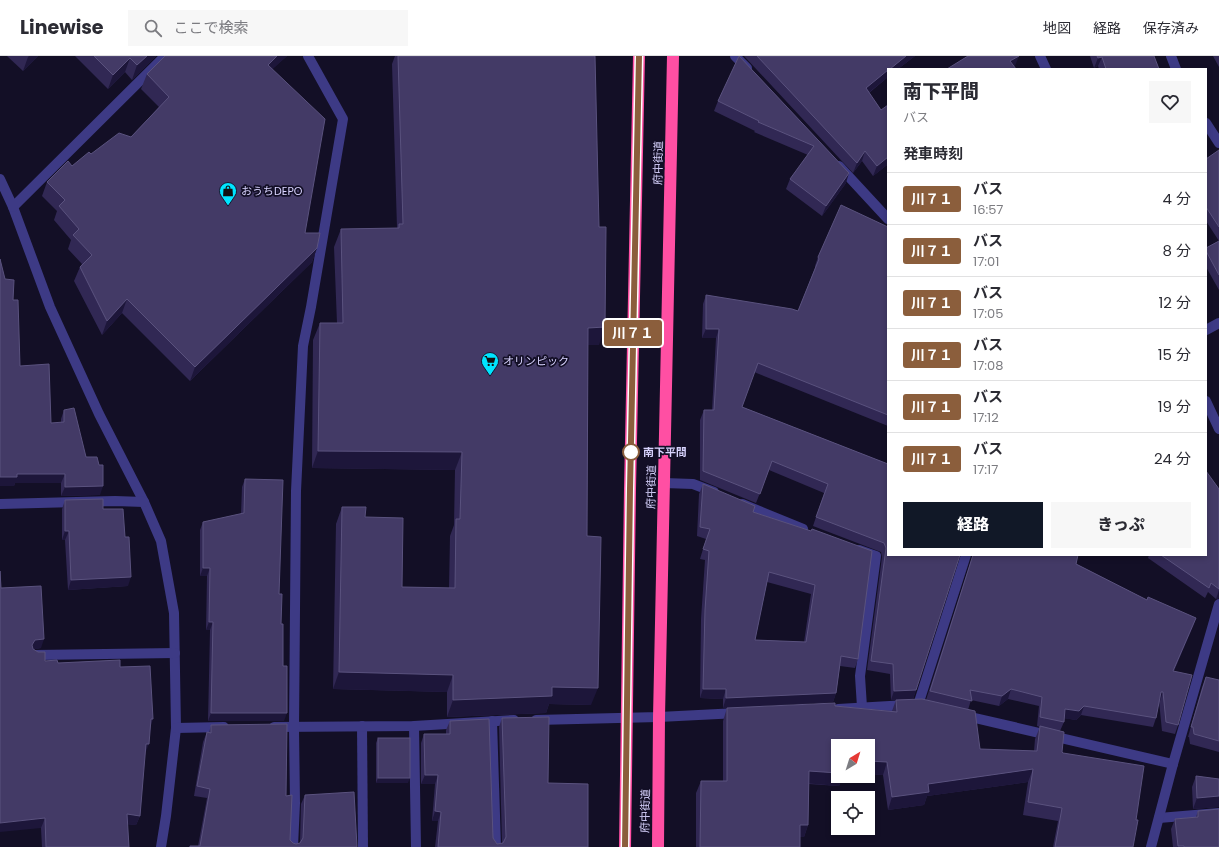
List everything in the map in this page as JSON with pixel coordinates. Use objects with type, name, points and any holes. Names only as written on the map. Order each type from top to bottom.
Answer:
[{"type":"highway","name":"府中街道","points":[[625,847],[630,481],[639,56]]},
{"type":"highway","name":"府中街道","points":[[658,847],[659,717],[673,56]]},
{"type":"street","points":[[13,207],[165,56]]},
{"type":"street","points":[[293,847],[295,803],[294,728],[296,491],[303,346],[343,119],[308,56]]},
{"type":"street","points":[[736,56],[754,75]]},
{"type":"street","points":[[1040,56],[1046,68]]},
{"type":"street","points":[[1171,56],[1176,68]]},
{"type":"street","points":[[1207,125],[1219,143]]},
{"type":"street","points":[[834,161],[887,218]]},
{"type":"street","points":[[0,179],[13,207],[50,307],[99,414],[144,502],[161,541],[174,613],[176,728],[161,847]]},
{"type":"street","points":[[1207,329],[1219,323]]},
{"type":"street","points":[[1207,403],[1219,429]]},
{"type":"street","points":[[664,483],[693,484],[721,495]]},
{"type":"street","points":[[0,504],[115,501],[144,502]]},
{"type":"street","points":[[735,501],[813,533]]},
{"type":"street","points":[[848,546],[876,556],[860,676],[862,707]]},
{"type":"street","points":[[830,709],[922,706],[966,556]]},
{"type":"street","points":[[1151,847],[1219,604]]},
{"type":"street","points":[[35,655],[175,653]]},
{"type":"street","points":[[949,712],[1173,764]]},
{"type":"street","points":[[265,727],[414,726],[492,721],[752,713]]},
{"type":"street","points":[[492,721],[496,847]]},
{"type":"street","points":[[362,726],[363,847]]},
{"type":"street","points":[[414,726],[416,847]]},
{"type":"street","points":[[176,728],[235,727]]},
{"type":"street","points":[[1159,818],[1219,813]]},
{"type":"building","points":[[94,56],[147,56],[137,65],[130,58],[113,75]]},
{"type":"building","name":"おうちDEPO","points":[[165,56],[277,56],[268,65],[325,119],[305,233],[320,233],[317,248],[195,367],[127,299],[107,321],[80,267],[92,255],[73,235],[79,229],[59,206],[65,200],[47,182],[68,161],[72,166],[89,152],[91,154],[119,133],[131,137],[169,97],[147,74]]},
{"type":"building","points":[[398,56],[595,56],[599,227],[606,227],[605,327],[588,328],[587,536],[601,537],[598,688],[552,687],[552,696],[453,700],[453,675],[339,672],[342,507],[366,507],[365,517],[403,518],[402,587],[455,588],[456,519],[460,519],[462,452],[318,451],[320,323],[343,323],[341,229],[399,228],[399,224],[403,224]]},
{"type":"building","points":[[739,56],[849,173],[826,206],[790,179],[814,146],[758,122],[759,121],[718,101]]},
{"type":"building","points":[[757,56],[906,56],[891,68],[887,68],[887,71],[866,88],[881,110],[887,106],[887,158],[877,166],[865,151],[857,163]]},
{"type":"building","points":[[968,56],[1019,56],[1010,61],[1015,68],[949,68]]},
{"type":"building","points":[[1097,56],[1154,56],[1159,68],[1106,68],[1102,57],[1098,58]]},
{"type":"building","points":[[1219,150],[1219,227],[1207,209],[1207,158]]},
{"type":"building","points":[[841,205],[887,227],[887,415],[758,363],[742,407],[887,464],[887,556],[960,556],[916,690],[894,691],[893,664],[871,661],[886,548],[884,543],[816,517],[828,484],[772,461],[760,494],[703,471],[704,410],[714,410],[719,329],[706,329],[706,295],[798,311],[819,259],[818,257]]},
{"type":"building","points":[[1219,241],[1219,275],[1207,253],[1207,247]]},
{"type":"building","points":[[0,259],[5,279],[14,280],[13,300],[18,300],[20,366],[49,364],[51,423],[64,422],[64,410],[74,408],[86,457],[97,457],[99,465],[103,465],[103,486],[65,487],[65,474],[17,474],[17,477],[0,477]]},
{"type":"building","points":[[1207,472],[1219,489],[1219,589],[1211,583],[1209,588],[1162,556],[1207,556]]},
{"type":"building","points":[[245,479],[283,480],[279,594],[282,594],[281,624],[283,624],[283,666],[287,666],[287,713],[211,713],[213,622],[209,622],[210,568],[203,568],[203,522],[244,513]]},
{"type":"building","points":[[703,484],[755,506],[753,512],[811,531],[812,529],[872,551],[858,659],[841,656],[836,693],[726,698],[726,689],[703,689],[705,610],[709,551],[703,549],[710,529],[700,527]],"holes":[[[769,572],[815,585],[806,642],[755,640]]]},
{"type":"building","points":[[103,499],[103,509],[123,509],[125,537],[129,537],[131,577],[71,580],[69,531],[65,531],[65,500]]},
{"type":"building","points":[[973,556],[1078,556],[1076,564],[1147,600],[1148,597],[1196,618],[1173,671],[1192,675],[1178,725],[1166,722],[1163,692],[1161,692],[1156,718],[1084,706],[1079,711],[1065,709],[1064,722],[1040,717],[1042,697],[1011,689],[1002,696],[970,690],[972,701],[930,691]]},
{"type":"building","points":[[0,571],[1,588],[41,586],[44,639],[35,640],[32,645],[33,649],[38,652],[45,652],[45,661],[57,660],[58,663],[120,660],[120,667],[150,666],[153,719],[151,719],[149,744],[146,744],[140,816],[127,814],[129,847],[46,847],[45,818],[0,823]]},
{"type":"building","points":[[1206,677],[1219,680],[1219,741],[1194,734],[1193,727],[1191,727]]},
{"type":"building","points":[[922,699],[975,711],[980,749],[1037,751],[1040,726],[1064,732],[1063,753],[1144,766],[1136,820],[1138,820],[1133,847],[1055,847],[1062,808],[1028,802],[1033,769],[928,784],[929,792],[892,797],[887,762],[875,761],[875,739],[831,739],[831,773],[809,771],[808,825],[800,825],[800,847],[700,847],[701,781],[727,781],[727,708],[835,703],[835,706],[897,712],[896,700]]},
{"type":"building","points":[[549,717],[548,783],[588,784],[588,847],[438,847],[441,812],[435,811],[438,775],[425,775],[424,734],[450,734],[450,721],[489,719],[493,838],[497,844],[503,843],[506,837],[502,718]]},
{"type":"building","points":[[287,724],[286,796],[292,795],[290,840],[296,844],[300,843],[303,838],[305,795],[354,792],[357,847],[190,847],[200,846],[210,789],[197,786],[207,732],[211,733],[211,725]]},
{"type":"building","points":[[378,738],[410,738],[410,778],[378,778]]},
{"type":"building","points":[[1196,776],[1219,779],[1219,796],[1197,798]]},
{"type":"building","points":[[1219,809],[1219,847],[1178,846],[1175,819],[1198,817],[1198,811]]},
{"type":"bus line","name":"川７１","points":[[625,847],[630,489],[639,56]]},
{"type":"place","name":"おうちDEPO","points":[[228,206]]},
{"type":"place","name":"オリンピック","points":[[490,376]]},
{"type":"place","name":"南下平間","points":[[631,452]]}]
